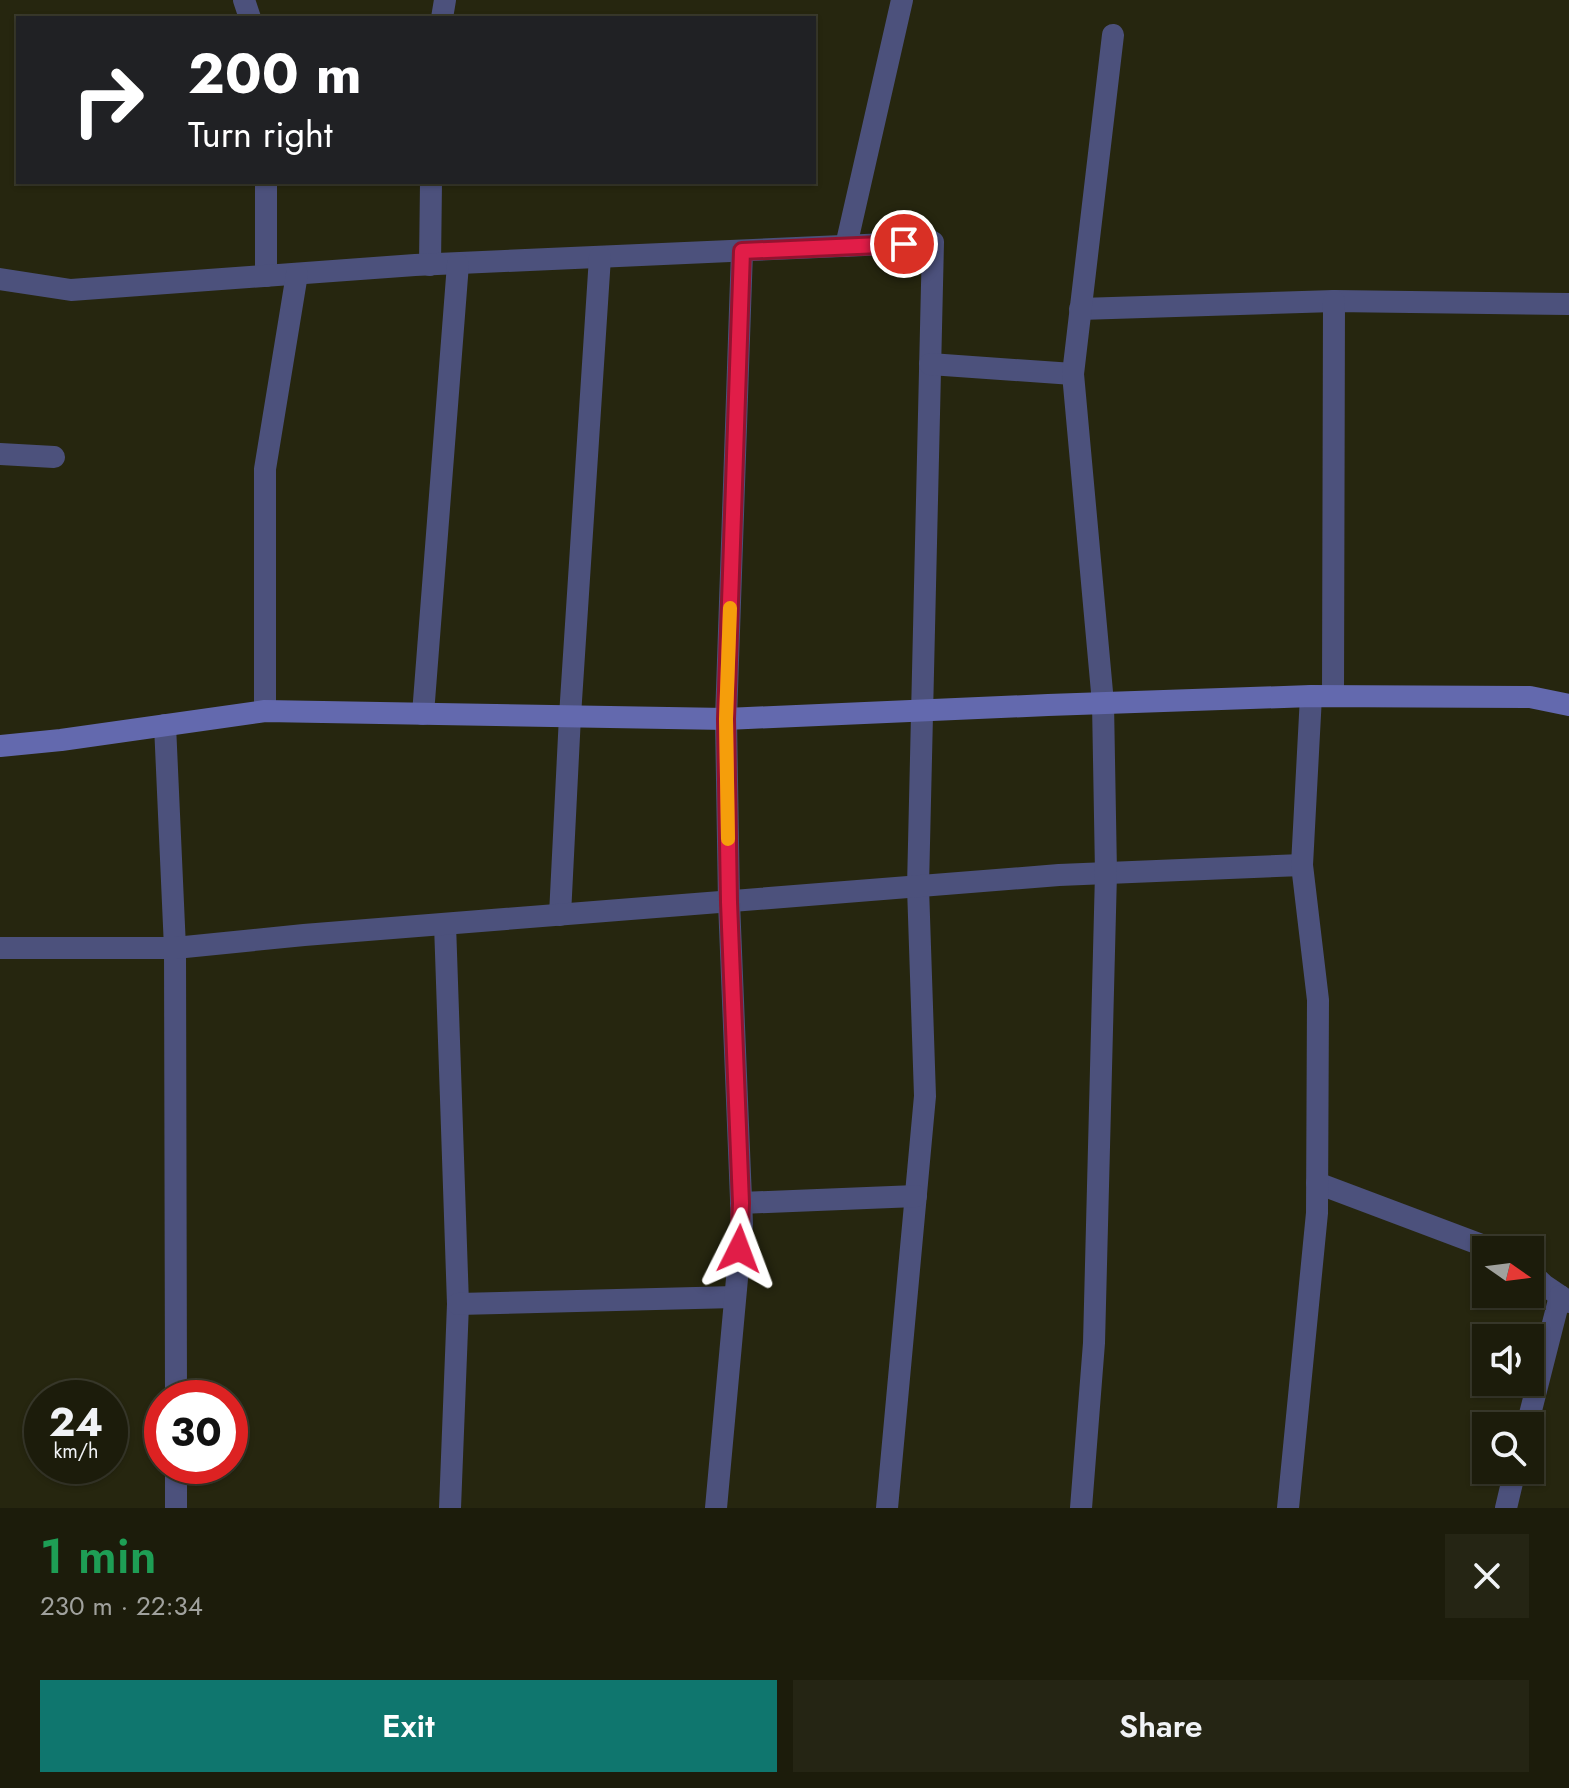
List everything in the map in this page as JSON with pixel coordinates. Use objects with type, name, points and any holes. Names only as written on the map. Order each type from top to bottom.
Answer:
[{"type":"main road","points":[[0,746],[265,711],[726,719],[1322,696],[1530,697],[1569,705]]},
{"type":"street","points":[[846,246],[902,0]]},
{"type":"street","points":[[1081,1508],[1094,1343],[1106,873],[1103,703],[1073,374],[1113,35]]},
{"type":"street","points":[[266,184],[266,276]]},
{"type":"street","points":[[430,265],[431,184]]},
{"type":"street","points":[[0,279],[71,290],[430,265],[933,242],[918,887],[925,1096],[887,1508]]},
{"type":"street","points":[[716,1508],[742,1224],[729,902],[726,719],[742,251]]},
{"type":"street","points":[[560,915],[600,257]]},
{"type":"street","points":[[423,714],[458,264]]},
{"type":"street","points":[[265,711],[265,469],[297,274]]},
{"type":"street","points":[[1080,309],[1334,301],[1569,304]]},
{"type":"street","points":[[1288,1508],[1317,1213],[1318,1000],[1302,865],[1322,696],[1334,301]]},
{"type":"street","points":[[930,364],[1073,374]]},
{"type":"street","points":[[0,454],[54,457]]},
{"type":"street","points":[[165,725],[175,948],[176,1380]]},
{"type":"street","points":[[0,948],[175,948],[1106,873],[1302,865]]},
{"type":"street","points":[[445,924],[458,1304],[450,1508]]},
{"type":"street","points":[[1317,1183],[1472,1241]]},
{"type":"street","points":[[741,1203],[916,1196]]},
{"type":"street","points":[[1531,1412],[1564,1299],[1544,1285]]},
{"type":"street","points":[[458,1304],[735,1297]]},
{"type":"street","points":[[176,1484],[176,1508]]},
{"type":"street","points":[[1506,1508],[1512,1484]]},
{"type":"slow traffic","points":[[728,839],[726,719],[730,608]]},
{"type":"route","points":[[739,1249],[742,1224],[729,902],[726,719],[742,251],[904,244]]}]
